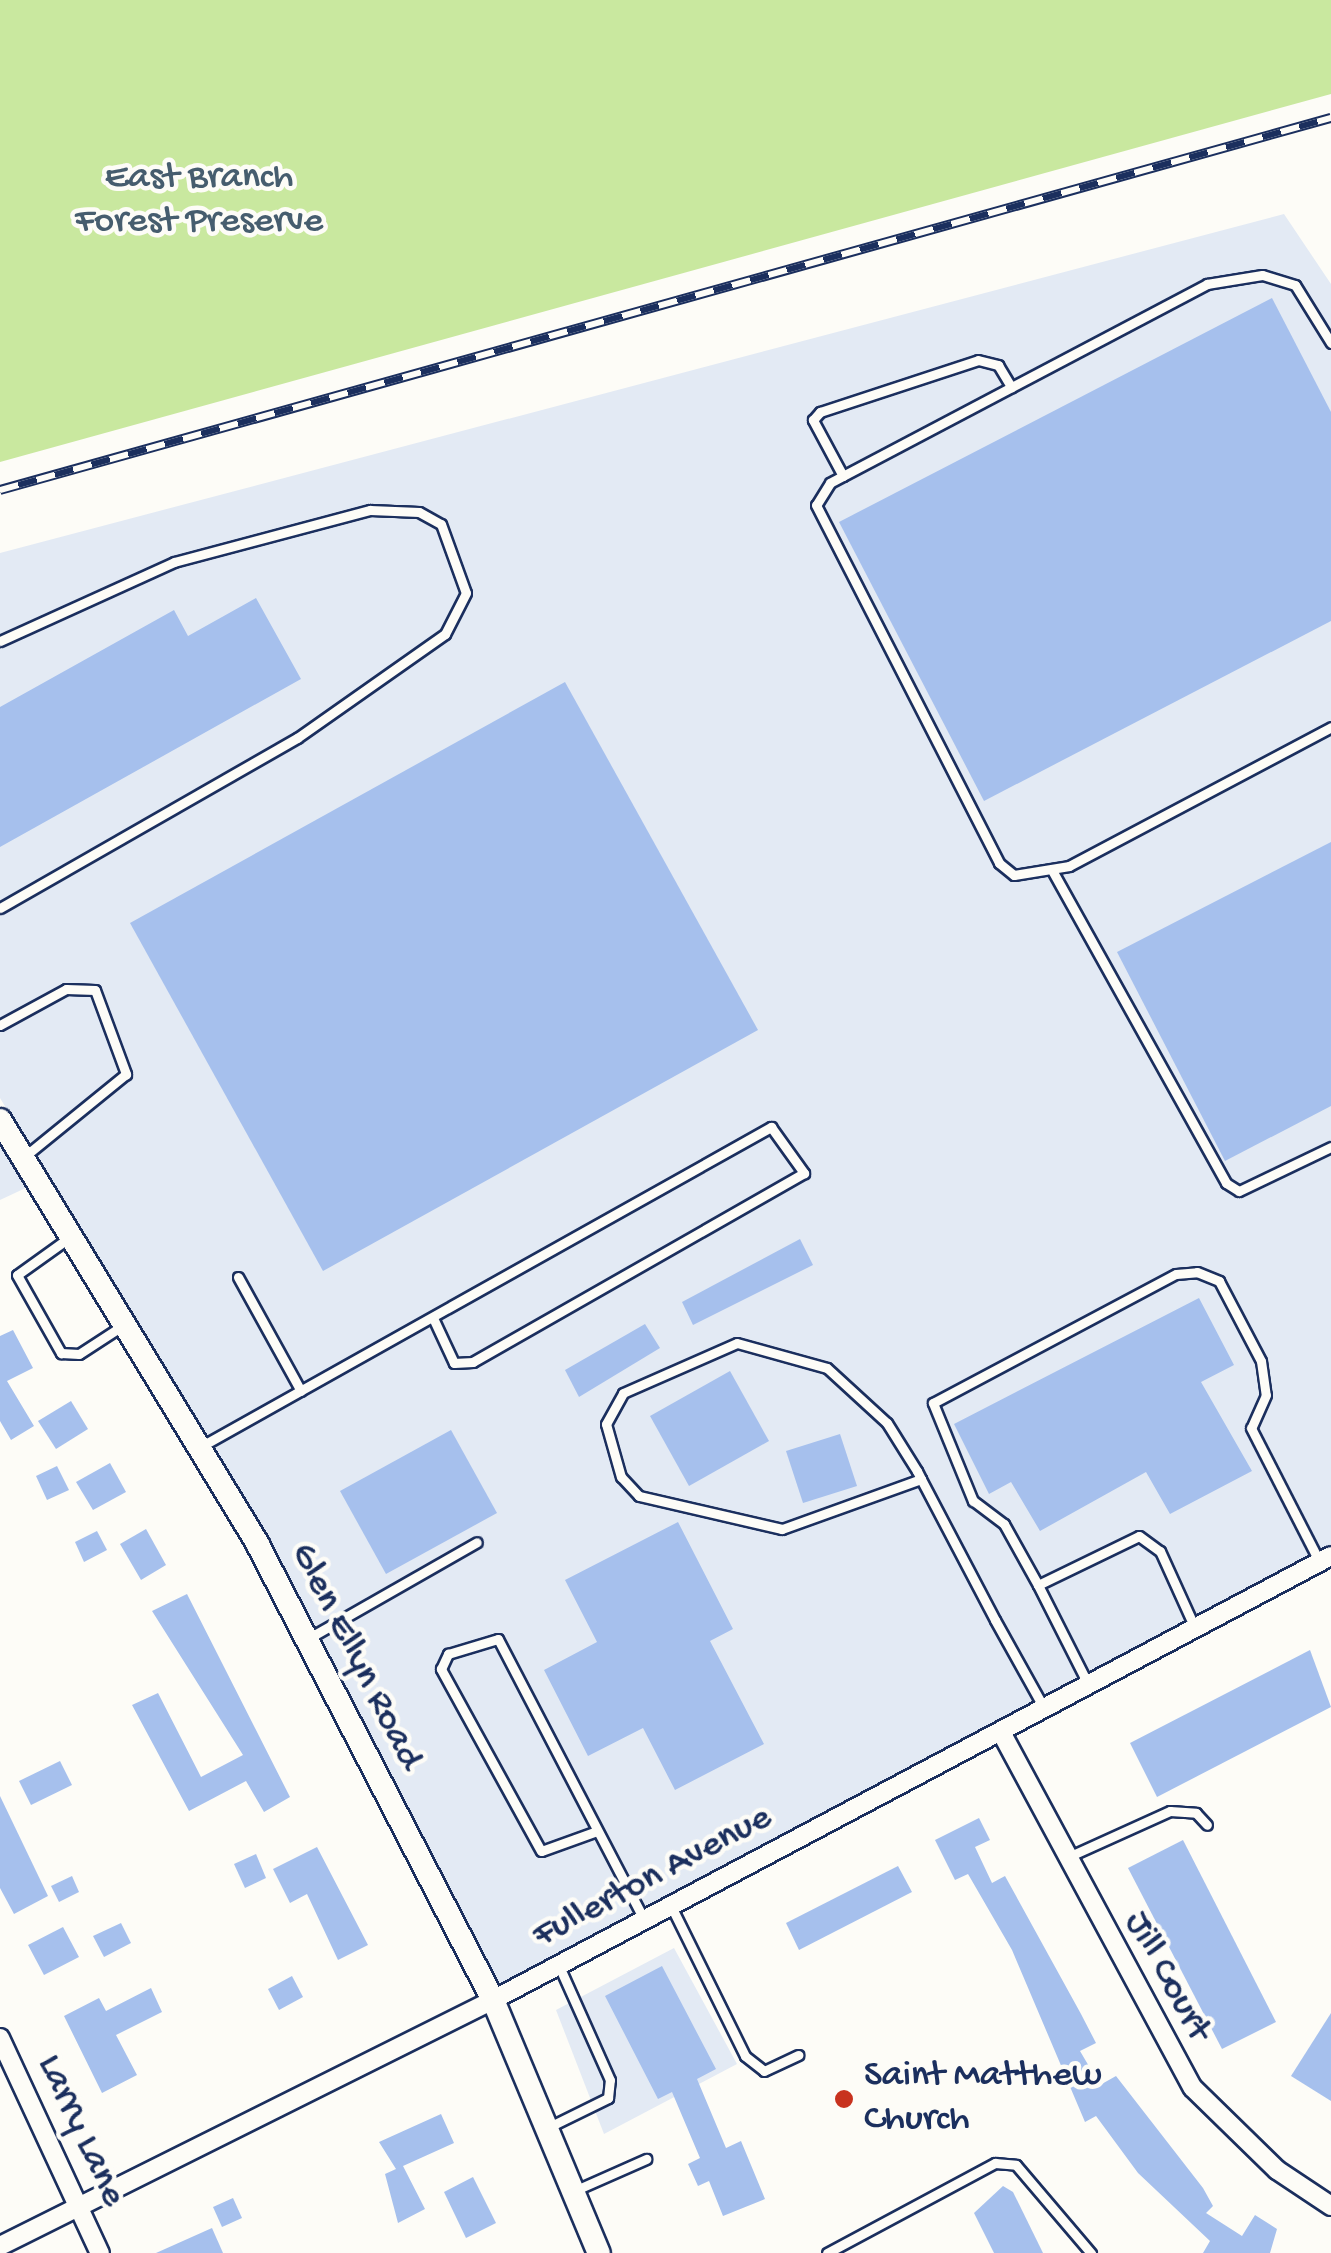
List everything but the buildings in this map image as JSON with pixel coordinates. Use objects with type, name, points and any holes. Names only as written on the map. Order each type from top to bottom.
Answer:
[{"type":"street","name":"Glen Ellyn Road","points":[[0,1120],[200,1447],[306,1640],[493,2000],[599,2253]]},
{"type":"street","name":"Fullerton Avenue","points":[[0,2246],[493,2000],[1326,1560]]},
{"type":"street","name":"Jill Court","points":[[1001,1732],[1192,2088],[1277,2170],[1331,2206]]},
{"type":"street","name":"Larry Lane","points":[[0,2038],[100,2253]]},
{"type":"lane","points":[[1331,344],[1295,285],[1262,275],[1207,284],[843,476],[816,505],[818,524],[999,863],[1032,879],[1053,872],[1331,726]]},
{"type":"lane","points":[[843,476],[813,420],[820,412],[978,360],[998,365],[1010,387]]},
{"type":"lane","points":[[0,641],[137,575],[370,510],[420,512],[441,524],[466,593],[445,634],[298,738],[0,908]]},
{"type":"lane","points":[[1053,872],[1136,1018],[1209,1161],[1239,1191],[1331,1147]]},
{"type":"lane","points":[[0,1024],[66,988],[94,990],[126,1074],[23,1157]]},
{"type":"lane","points":[[200,1447],[771,1127],[804,1173],[473,1362],[454,1364],[433,1318]]},
{"type":"lane","points":[[72,1236],[18,1276],[60,1353],[78,1354],[126,1323]]},
{"type":"lane","points":[[1088,1685],[1004,1524],[973,1501],[933,1403],[1129,1297],[1196,1272],[1219,1281],[1261,1361],[1266,1395],[1251,1428],[1326,1560]]},
{"type":"lane","points":[[238,1278],[301,1391]]},
{"type":"lane","points":[[922,1479],[782,1529],[639,1496],[622,1478],[606,1424],[623,1393],[698,1354],[773,1346],[827,1368],[865,1400],[922,1479],[1044,1708]]},
{"type":"lane","points":[[1038,1585],[1139,1536],[1160,1552],[1196,1628]]},
{"type":"lane","points":[[306,1640],[477,1542]]},
{"type":"lane","points":[[598,1830],[541,1852],[442,1669],[448,1654],[498,1639],[598,1830],[644,1920]]},
{"type":"lane","points":[[1066,1859],[1170,1811],[1196,1813],[1207,1825]]},
{"type":"lane","points":[[670,1906],[745,2056],[764,2071],[799,2056]]},
{"type":"lane","points":[[546,2128],[608,2098],[610,2080],[559,1965]]},
{"type":"lane","points":[[573,2192],[646,2159]]},
{"type":"lane","points":[[827,2253],[995,2162],[1016,2165],[1091,2253]]},
{"type":"shaded area","points":[[1284,214],[1331,284],[1331,1545],[498,1985],[280,1561],[0,1098],[0,553]]},
{"type":"shaded area","points":[[0,1134],[32,1185],[0,1200]]},
{"type":"shaded area","points":[[674,1948],[737,2064],[604,2134],[556,2010]]},
{"type":"green space","name":"East Branch Forest Preserve","points":[[0,0],[1331,0],[1331,94],[0,462]]},
{"type":"railway","points":[[0,490],[1331,118]]},
{"type":"place","name":"Saint Matthew Church","points":[[844,2099]]}]
